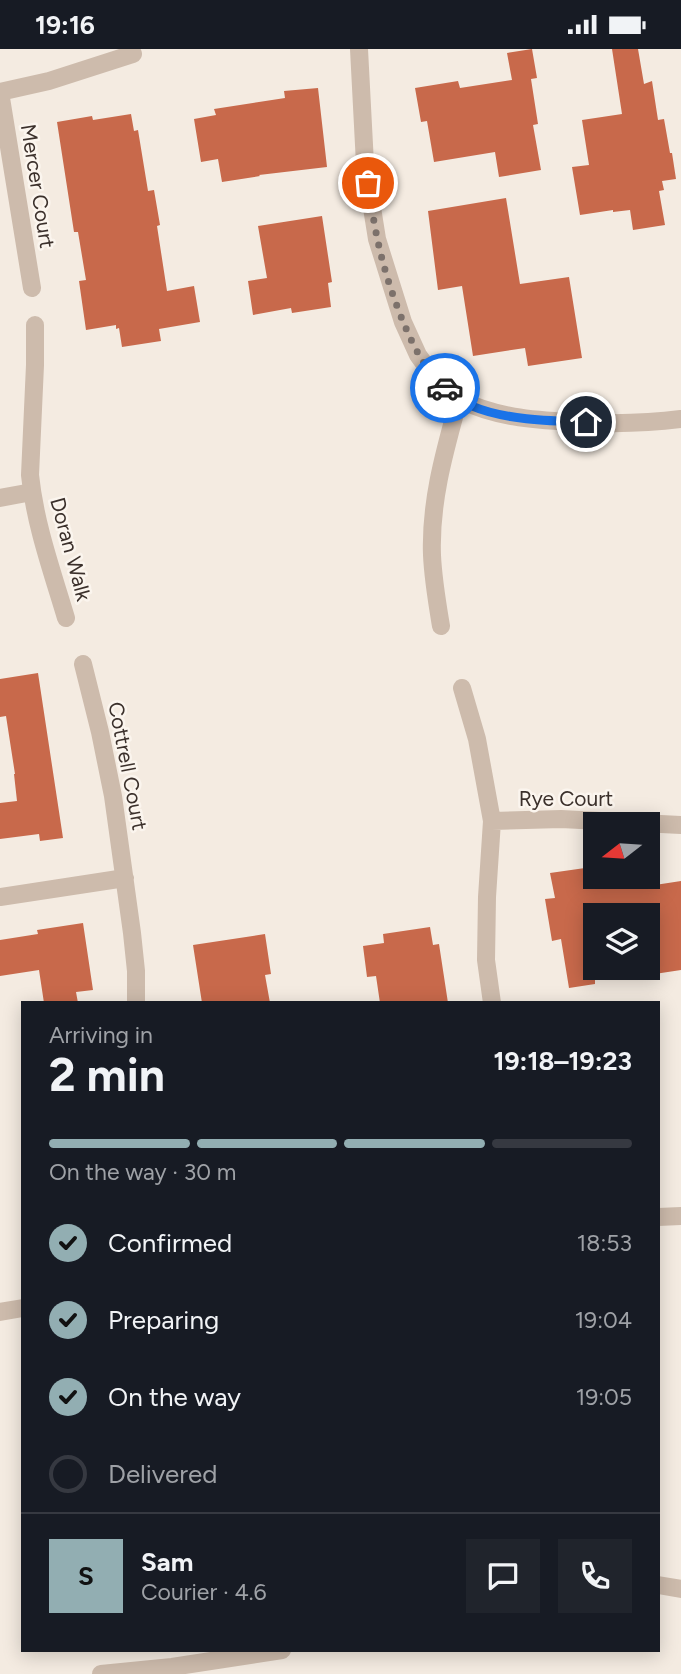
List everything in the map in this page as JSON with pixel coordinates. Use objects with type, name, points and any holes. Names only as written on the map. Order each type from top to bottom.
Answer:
[{"type":"street","points":[[359,49],[365,164],[377,239],[404,322],[418,355],[436,380],[459,399],[500,414],[540,420],[609,424],[681,419]]},
{"type":"street","name":"Mercer Court","points":[[32,288],[0,92],[59,78],[134,54]]},
{"type":"street","name":"Doran Walk","points":[[34,325],[30,475],[37,520],[66,618]]},
{"type":"street","points":[[441,626],[432,555],[433,516],[438,481],[459,399]]},
{"type":"street","name":"Doran Walk","points":[[0,498],[32,492]]},
{"type":"street","name":"Cottrell Court","points":[[83,664],[113,796],[136,971],[136,1001]]},
{"type":"street","name":"Rye Court","points":[[463,688],[477,739],[492,821],[486,947],[492,1001]]},
{"type":"street","name":"Rye Court","points":[[492,821],[561,819],[681,824]]},
{"type":"street","points":[[0,897],[125,878]]},
{"type":"street","points":[[660,1217],[681,1216]]},
{"type":"street","points":[[0,1312],[21,1308]]},
{"type":"street","points":[[660,1585],[681,1589]]},
{"type":"street","points":[[101,1674],[172,1667],[255,1653]]},
{"type":"building","points":[[532,49],[537,78],[531,79],[538,124],[533,125],[541,170],[499,177],[495,152],[434,162],[427,121],[421,122],[415,88],[458,81],[460,88],[512,80],[507,53]]},
{"type":"building","points":[[612,49],[638,49],[644,84],[652,81],[658,120],[664,119],[676,179],[662,181],[664,190],[659,191],[665,225],[633,230],[630,210],[580,215],[572,167],[589,165],[582,120],[622,114]]},
{"type":"building","points":[[318,88],[327,167],[222,182],[218,159],[201,162],[194,119],[216,115],[214,109],[285,98],[284,91]]},
{"type":"building","points":[[131,114],[134,131],[138,130],[148,191],[154,190],[167,291],[194,286],[200,322],[159,329],[161,341],[122,347],[119,328],[116,329],[116,325],[86,330],[79,281],[86,280],[78,232],[74,232],[57,122],[92,116],[93,120]]},
{"type":"building","points":[[506,198],[520,284],[569,277],[582,358],[528,366],[525,348],[473,356],[462,286],[438,290],[428,211]]},
{"type":"building","points":[[322,216],[332,282],[328,283],[331,307],[292,313],[291,308],[253,315],[248,281],[267,278],[258,226]]},
{"type":"building","points":[[38,673],[63,838],[40,841],[39,834],[0,839],[0,803],[17,801],[6,716],[0,717],[0,679]]},
{"type":"building","points":[[583,868],[583,889],[660,889],[660,884],[681,881],[681,970],[660,973],[660,903],[583,903],[583,980],[595,980],[595,984],[569,988],[561,939],[552,941],[545,899],[555,898],[550,873]]},
{"type":"building","points":[[83,923],[93,990],[76,992],[78,1001],[44,1001],[39,970],[0,976],[0,940],[38,934],[37,930]]},
{"type":"building","points":[[430,927],[433,945],[439,944],[448,1001],[380,1001],[376,976],[367,977],[363,946],[384,943],[383,934]]},
{"type":"building","points":[[265,934],[271,974],[265,975],[270,1001],[202,1001],[193,945]]},
{"type":"way so far","points":[[368,183],[377,239],[404,322],[418,355],[445,388]]},
{"type":"route","points":[[445,388],[475,407],[500,414],[540,420],[586,422]]}]
